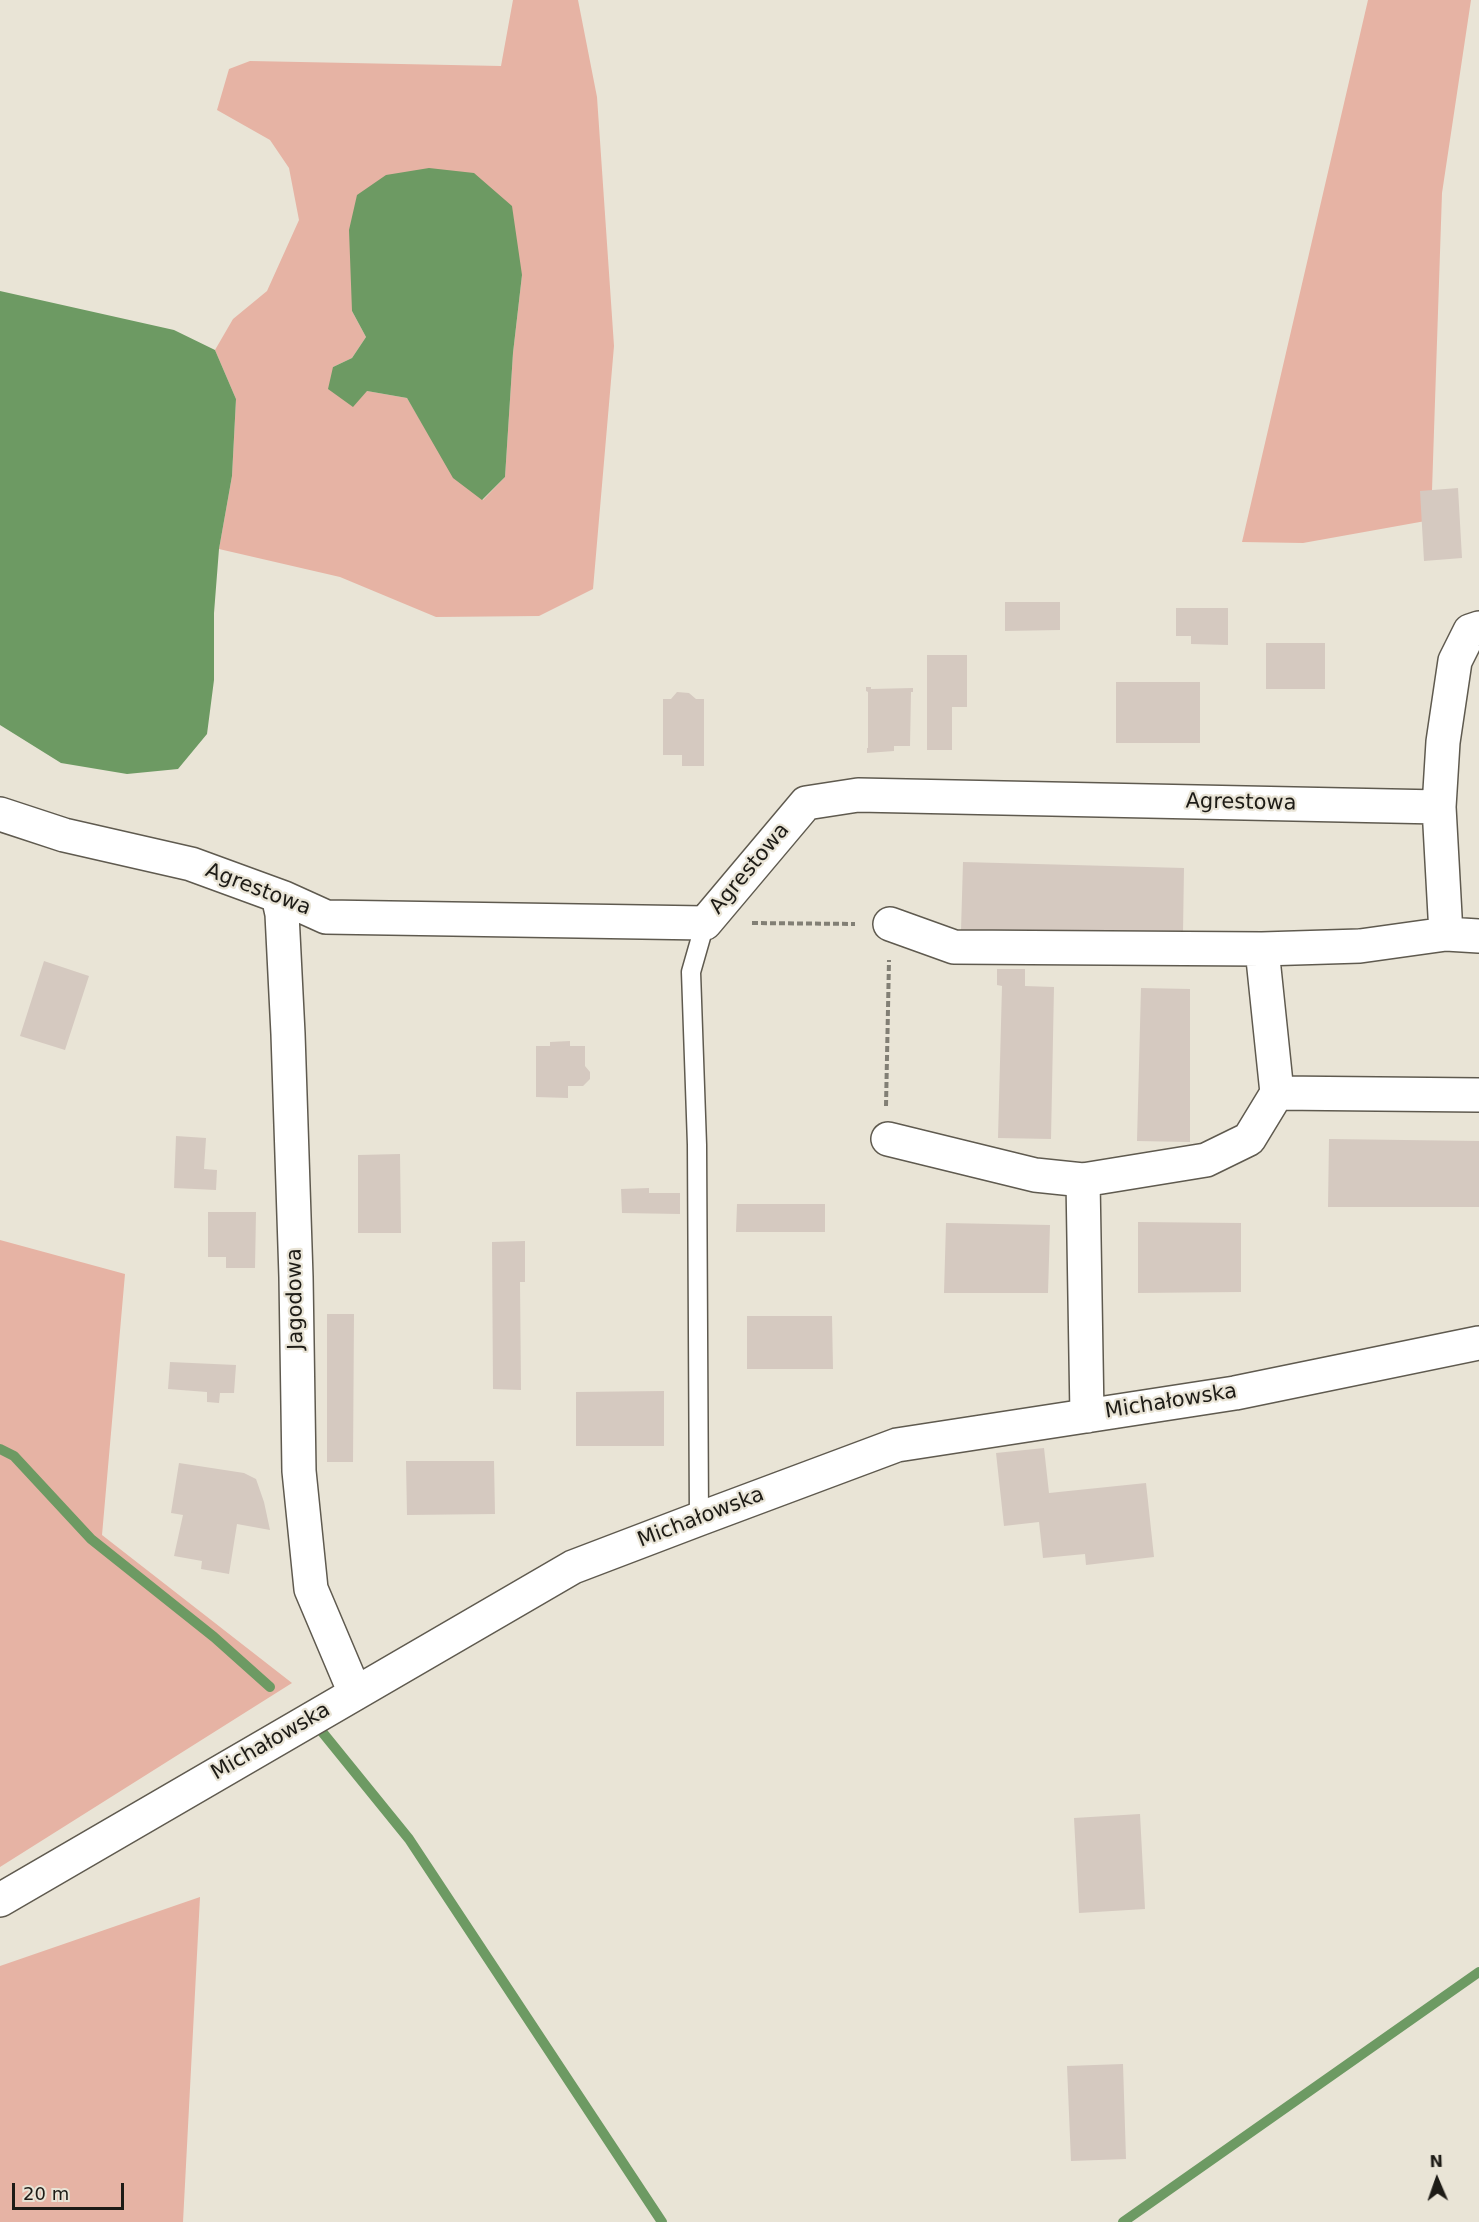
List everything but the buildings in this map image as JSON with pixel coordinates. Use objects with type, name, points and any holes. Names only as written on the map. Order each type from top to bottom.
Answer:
[{"type":"street","points":[[1446,933],[1439,807],[1443,742],[1455,661],[1470,631],[1479,628]]},
{"type":"street","name":"Agrestowa","points":[[0,814],[64,835],[191,864],[278,896],[326,917],[705,923],[806,803],[858,795],[1439,807]]},
{"type":"street","name":"Jagodowa","points":[[278,896],[282,914],[288,1034],[302,1495],[311,1589],[355,1693]]},
{"type":"street","points":[[890,924],[954,947],[1262,949],[1359,946],[1446,933],[1479,936]]},
{"type":"street","points":[[888,1139],[1035,1175],[1083,1180],[1206,1160],[1249,1138],[1277,1093],[1262,949]]},
{"type":"street","points":[[1277,1093],[1479,1095]]},
{"type":"street","points":[[1083,1180],[1087,1416]]},
{"type":"street","name":"Michałowska","points":[[0,1900],[573,1567],[699,1519],[897,1445],[1235,1393],[1479,1343]]},
{"type":"lane","points":[[699,1519],[697,1145],[691,972],[705,923]]},
{"type":"path","points":[[705,923],[890,924],[885,1093],[888,1139]]},
{"type":"shaded area","points":[[513,0],[578,0],[597,97],[614,346],[593,589],[539,616],[436,617],[340,577],[219,549],[232,476],[236,399],[215,350],[233,319],[267,291],[299,220],[289,168],[270,140],[217,110],[229,69],[250,61],[501,66]],"holes":[[[522,275],[513,353],[505,477],[483,500],[429,435],[407,398],[367,391],[333,367],[352,358],[366,337],[352,311]]]},
{"type":"shaded area","points":[[1368,0],[1471,0],[1442,193],[1431,520],[1303,543],[1242,542]]},
{"type":"shaded area","points":[[429,168],[474,173],[512,206],[522,275],[513,353],[505,477],[482,500],[453,478],[407,398],[367,391],[353,407],[328,389],[333,367],[352,358],[366,337],[352,311],[349,230],[357,195],[386,175]]},
{"type":"shaded area","points":[[0,291],[174,330],[215,350],[236,399],[232,476],[219,549],[214,613],[214,680],[207,734],[178,769],[127,774],[61,763],[0,725]]},
{"type":"shaded area","points":[[0,1240],[125,1274],[102,1535],[292,1683],[0,1867]]},
{"type":"shaded area","points":[[200,1897],[183,2222],[0,2222],[0,1966]]},
{"type":"waterway","points":[[0,1449],[14,1456],[91,1539],[214,1637],[270,1687]]},
{"type":"waterway","points":[[323,1733],[409,1839],[662,2222]]},
{"type":"waterway","points":[[1123,2222],[1479,1972]]}]
